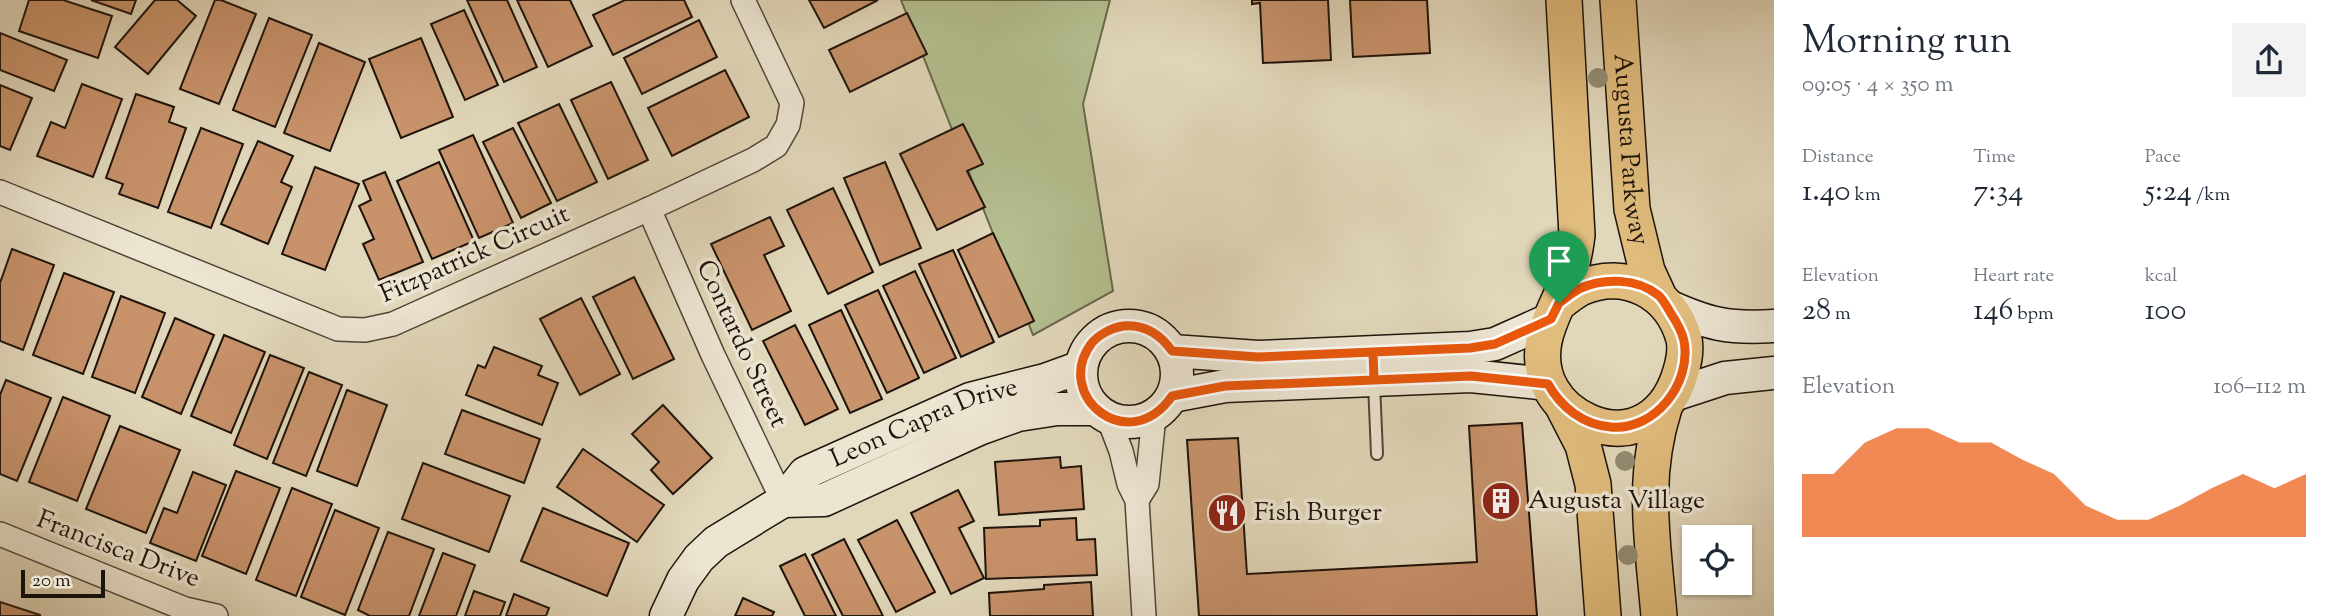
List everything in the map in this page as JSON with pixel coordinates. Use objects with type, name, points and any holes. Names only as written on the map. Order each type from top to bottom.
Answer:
[{"type":"main road","name":"Augusta Parkway","points":[[1555,311],[1575,255],[1577,235],[1564,0]]},
{"type":"main road","name":"Augusta Parkway","points":[[1618,0],[1632,209],[1647,271],[1662,300]]},
{"type":"main road","points":[[1603,616],[1593,484],[1583,445],[1555,395],[1543,363],[1544,341],[1555,311],[1578,289],[1600,282],[1639,285],[1662,300],[1684,341],[1684,360],[1655,435],[1649,487],[1658,616]]},
{"type":"main road","points":[[1555,395],[1588,421],[1604,427],[1640,425],[1667,402]]},
{"type":"street","name":"Fitzpatrick Circuit","points":[[0,191],[338,329],[365,330],[393,324],[649,209],[753,160],[776,146],[788,125],[792,103],[743,0]]},
{"type":"street","name":"Contardo Street","points":[[649,209],[713,355],[783,501]]},
{"type":"street","points":[[1662,300],[1701,321],[1748,328],[1774,326]]},
{"type":"street","points":[[1102,413],[1130,422],[1163,406],[1225,386],[1373,366],[1495,344],[1555,311]]},
{"type":"street","points":[[1137,500],[1147,484],[1163,406],[1177,381],[1177,366],[1172,351],[1157,334],[1133,326],[1105,332],[1094,341],[1085,353],[1081,382],[1086,397],[1102,413],[1121,451],[1129,484],[1137,500],[1144,616]]},
{"type":"street","points":[[1172,351],[1471,376],[1555,395]]},
{"type":"street","name":"Leon Capra Drive","points":[[666,616],[684,580],[699,558],[716,542],[783,501],[805,473],[970,399],[1045,380],[1081,367]]},
{"type":"street","points":[[1667,402],[1725,378],[1774,373]]},
{"type":"street","name":"Leon Capra Drive","points":[[783,501],[824,500],[979,429],[1017,415],[1057,409],[1102,413]]},
{"type":"street","name":"Francisca Drive","points":[[0,534],[185,609],[216,616]]},
{"type":"lane","points":[[1373,366],[1377,454]]},
{"type":"green space","points":[[901,0],[1110,0],[1083,104],[1113,291],[1033,335]]},
{"type":"building","points":[[29,0],[63,0],[112,16],[98,58],[19,31]]},
{"type":"building","points":[[91,0],[136,0],[131,14]]},
{"type":"building","points":[[155,0],[177,0],[196,16],[148,74],[115,47]]},
{"type":"building","points":[[215,0],[256,14],[219,104],[180,89]]},
{"type":"building","points":[[467,0],[507,0],[537,67],[504,82]]},
{"type":"building","points":[[517,0],[570,0],[592,46],[548,67]]},
{"type":"building","points":[[625,0],[684,0],[692,17],[613,55],[593,15]]},
{"type":"building","points":[[809,0],[878,0],[824,28]]},
{"type":"building","points":[[1252,0],[1328,0],[1331,60],[1263,63],[1260,3],[1252,4]]},
{"type":"building","points":[[1350,0],[1427,0],[1430,53],[1353,57]]},
{"type":"building","points":[[464,10],[498,85],[465,100],[431,24]]},
{"type":"building","points":[[907,13],[927,54],[850,92],[829,50]]},
{"type":"building","points":[[269,18],[312,35],[275,127],[233,110]]},
{"type":"building","points":[[699,20],[717,57],[642,94],[624,58]]},
{"type":"building","points":[[0,33],[67,60],[54,91],[0,70]]},
{"type":"building","points":[[421,38],[453,117],[401,138],[369,59]]},
{"type":"building","points":[[319,43],[365,62],[330,151],[284,133]]},
{"type":"building","points":[[725,70],[749,117],[672,156],[648,108]]},
{"type":"building","points":[[611,82],[648,160],[608,179],[571,100]]},
{"type":"building","points":[[82,84],[122,99],[93,177],[37,156],[51,122],[65,128]]},
{"type":"building","points":[[0,85],[32,98],[10,150],[0,146]]},
{"type":"building","points":[[136,94],[174,107],[169,122],[186,128],[158,208],[119,194],[123,184],[106,178]]},
{"type":"building","points":[[559,104],[597,182],[557,201],[518,123]]},
{"type":"building","points":[[963,124],[983,164],[967,171],[985,207],[937,230],[900,154]]},
{"type":"building","points":[[201,128],[243,144],[211,228],[168,212]]},
{"type":"building","points":[[513,128],[551,203],[521,218],[483,142]]},
{"type":"building","points":[[473,135],[513,223],[479,238],[439,150]]},
{"type":"building","points":[[258,141],[293,156],[281,182],[292,187],[268,244],[221,224]]},
{"type":"building","points":[[439,162],[474,241],[432,259],[397,181]]},
{"type":"building","points":[[885,162],[921,248],[880,265],[844,178]]},
{"type":"building","points":[[315,167],[359,184],[325,270],[282,254]]},
{"type":"building","points":[[385,172],[423,262],[379,280],[363,244],[374,239],[359,206],[371,200],[363,181]]},
{"type":"building","points":[[833,188],[873,272],[828,294],[787,210]]},
{"type":"building","points":[[770,217],[784,246],[764,255],[791,311],[752,330],[711,244]]},
{"type":"building","points":[[993,233],[1034,321],[999,337],[958,250]]},
{"type":"building","points":[[12,249],[54,265],[23,350],[0,341],[0,283]]},
{"type":"building","points":[[953,250],[994,342],[961,357],[919,264]]},
{"type":"building","points":[[915,271],[956,358],[924,373],[883,286]]},
{"type":"building","points":[[64,273],[114,292],[83,374],[33,355]]},
{"type":"building","points":[[634,277],[674,359],[633,379],[593,297]]},
{"type":"building","points":[[878,290],[919,378],[887,393],[845,305]]},
{"type":"building","points":[[121,296],[165,313],[135,393],[92,377]]},
{"type":"building","points":[[581,298],[620,374],[580,395],[540,319]]},
{"type":"building","points":[[841,310],[882,399],[850,413],[809,325]]},
{"type":"building","points":[[175,318],[214,335],[181,414],[142,397]]},
{"type":"building","points":[[795,325],[838,409],[805,425],[763,341]]},
{"type":"building","points":[[224,335],[265,352],[231,433],[191,416]]},
{"type":"building","points":[[494,347],[542,366],[538,375],[558,383],[542,425],[466,395],[478,365],[485,368]]},
{"type":"building","points":[[270,355],[304,368],[267,459],[234,445]]},
{"type":"building","points":[[309,372],[342,385],[306,476],[273,463]]},
{"type":"building","points":[[6,380],[51,398],[17,481],[0,474],[0,395]]},
{"type":"building","points":[[347,390],[387,405],[357,486],[317,471]]},
{"type":"building","points":[[63,397],[110,416],[77,501],[29,482]]},
{"type":"building","points":[[663,405],[712,458],[673,494],[651,470],[659,462],[632,434]]},
{"type":"building","points":[[462,410],[540,439],[524,483],[445,454]]},
{"type":"building","name":"Augusta Village","points":[[1522,423],[1537,616],[1199,616],[1187,440],[1238,438],[1247,574],[1477,562],[1469,426]]},
{"type":"building","points":[[120,426],[180,450],[146,533],[86,509]]},
{"type":"building","points":[[583,449],[664,505],[637,542],[557,487]]},
{"type":"building","points":[[1060,457],[1061,468],[1081,466],[1084,509],[999,515],[995,462]]},
{"type":"building","points":[[423,463],[510,496],[489,552],[402,519]]},
{"type":"building","points":[[236,471],[280,488],[246,574],[202,556]]},
{"type":"building","points":[[193,472],[226,485],[196,561],[150,543],[164,508],[177,513]]},
{"type":"building","points":[[292,488],[332,504],[296,596],[256,580]]},
{"type":"building","points":[[958,490],[974,521],[959,528],[984,578],[951,594],[911,513]]},
{"type":"building","points":[[543,508],[629,543],[607,596],[521,561]]},
{"type":"building","points":[[335,510],[379,528],[345,615],[301,597]]},
{"type":"building","points":[[1076,518],[1077,540],[1095,539],[1097,575],[986,579],[984,528],[1040,526],[1040,520]]},
{"type":"building","points":[[897,520],[935,592],[896,612],[858,540]]},
{"type":"building","points":[[388,532],[434,549],[409,616],[370,616],[358,610]]},
{"type":"building","points":[[844,539],[883,616],[843,616],[812,555]]},
{"type":"building","points":[[443,553],[475,565],[456,616],[419,616]]},
{"type":"building","points":[[805,554],[836,616],[805,616],[780,566]]},
{"type":"building","points":[[1091,582],[1093,616],[990,616],[989,593]]},
{"type":"building","points":[[474,591],[505,602],[500,616],[465,616]]},
{"type":"building","points":[[514,594],[549,608],[546,616],[506,616]]},
{"type":"building","points":[[743,598],[774,612],[772,616],[735,616]]},
{"type":"building","points":[[0,602],[40,615],[40,616],[0,616]]},
{"type":"place","name":"Augusta Village","points":[[1501,501]]},
{"type":"place","name":"Fish Burger","points":[[1227,513]]},
{"type":"route","points":[[1559,303],[1551,319],[1495,344],[1470,348],[1373,352],[1374,380],[1225,386],[1172,396],[1164,408],[1145,420],[1123,422],[1108,417],[1096,409],[1086,397],[1081,382],[1085,353],[1094,341],[1105,332],[1133,326],[1157,334],[1172,351],[1258,357],[1373,352],[1374,380],[1471,376],[1548,384],[1563,406],[1604,427],[1640,425],[1664,408],[1679,378],[1684,360],[1684,341],[1677,322],[1658,295],[1639,285],[1600,282],[1578,289],[1559,303]]}]
